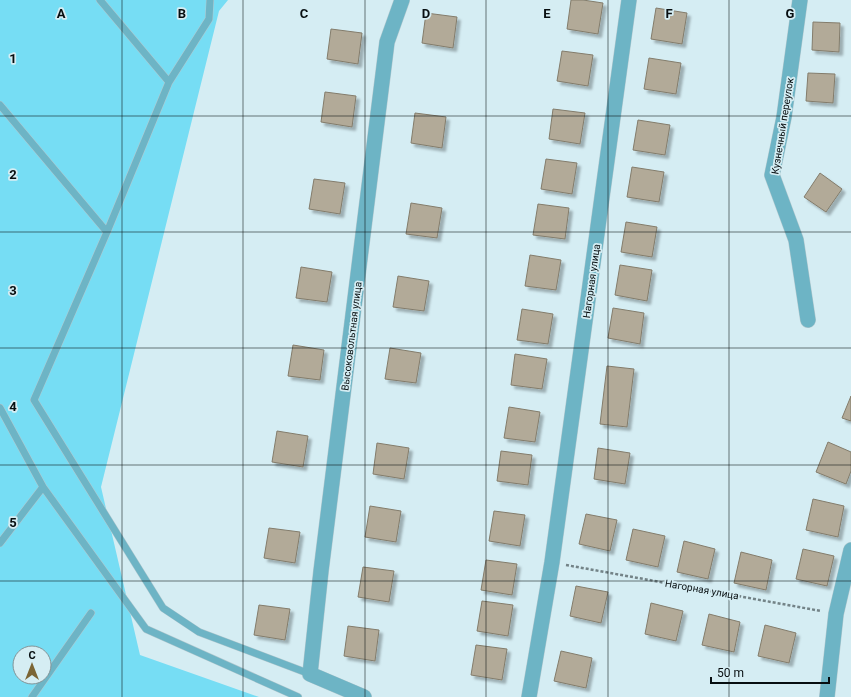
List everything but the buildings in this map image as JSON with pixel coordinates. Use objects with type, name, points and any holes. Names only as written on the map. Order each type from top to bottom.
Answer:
[{"type":"street","name":"Высоковольтная улица","points":[[310,674],[324,547],[388,42],[402,0]]},
{"type":"street","name":"Нагорная улица","points":[[530,697],[552,562],[629,0]]},
{"type":"street","name":"Кузнечный переулок","points":[[800,0],[784,117],[772,175],[796,240],[808,320]]},
{"type":"street","points":[[827,697],[836,614],[851,550]]},
{"type":"street","points":[[310,674],[364,697]]},
{"type":"lane","points":[[100,0],[169,82]]},
{"type":"lane","points":[[210,0],[209,19],[169,82],[107,232],[34,400],[163,608],[199,632],[310,674]]},
{"type":"lane","points":[[0,105],[107,232]]},
{"type":"lane","points":[[0,408],[44,487],[146,629],[298,697]]},
{"type":"lane","points":[[0,543],[44,487]]},
{"type":"lane","points":[[32,697],[91,613]]},
{"type":"path","name":"Нагорная улица","points":[[552,562],[836,614]]},
{"type":"shaded area","points":[[0,0],[228,0],[219,11],[101,487],[140,655],[259,697],[0,697]]}]
